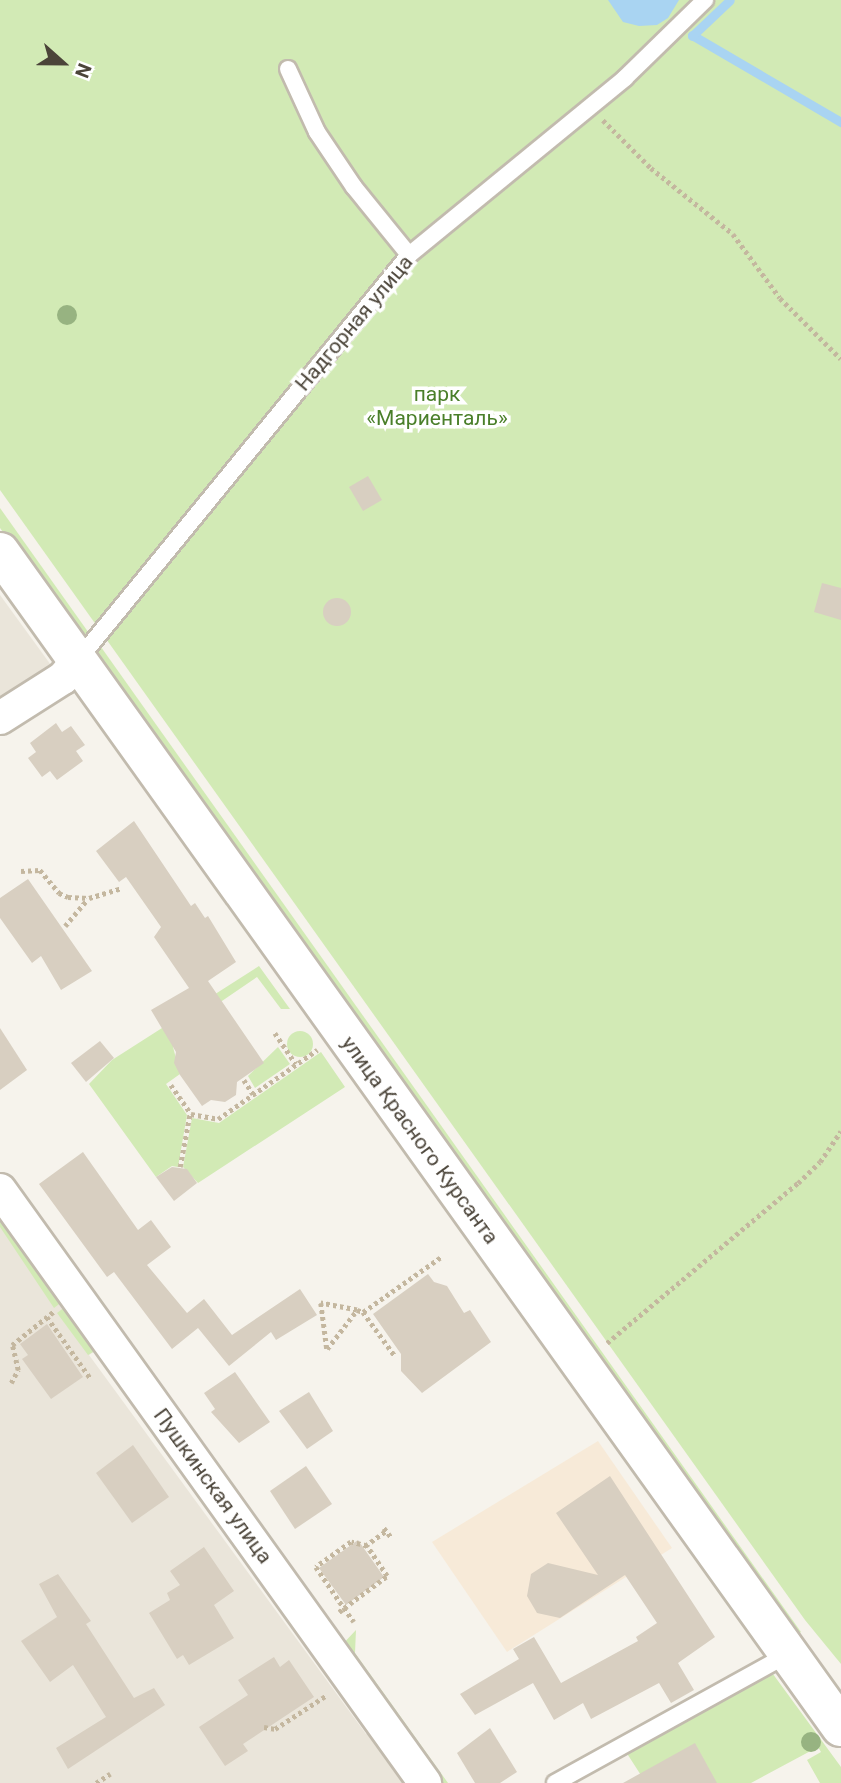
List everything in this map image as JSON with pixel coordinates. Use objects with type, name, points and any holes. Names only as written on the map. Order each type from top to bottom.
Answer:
[{"type":"street","name":"улица Красного Курсанта","points":[[0,552],[841,1727]]},
{"type":"street","points":[[0,718],[63,678],[78,660]]},
{"type":"street","name":"Пушкинская улица","points":[[0,1190],[425,1783]]},
{"type":"lane","name":"Надгорная улица","points":[[78,660],[409,255],[591,106],[705,0]]},
{"type":"lane","points":[[288,69],[317,132],[354,187],[409,255]]},
{"type":"lane","points":[[555,1783],[789,1654]]},
{"type":"path","points":[[591,106],[651,168],[733,234],[780,298],[841,359]]},
{"type":"path","points":[[21,871],[40,870],[59,894],[89,898],[122,888]]},
{"type":"path","points":[[65,926],[89,898]]},
{"type":"path","points":[[275,1033],[296,1064]]},
{"type":"path","points":[[171,1085],[190,1112],[218,1118],[318,1049]]},
{"type":"path","points":[[244,1080],[253,1094]]},
{"type":"path","points":[[180,1167],[190,1112]]},
{"type":"path","points":[[603,1346],[798,1183],[821,1162],[841,1130]]},
{"type":"path","points":[[363,1312],[442,1257]]},
{"type":"path","points":[[357,1310],[327,1349],[321,1303],[357,1310],[363,1312],[395,1356]]},
{"type":"path","points":[[10,1383],[18,1370],[12,1345],[55,1310]]},
{"type":"path","points":[[47,1317],[91,1380]]},
{"type":"path","points":[[365,1546],[385,1529],[391,1537]]},
{"type":"path","points":[[344,1608],[387,1577],[365,1546],[351,1542],[316,1567],[344,1608],[354,1622]]},
{"type":"path","points":[[264,1727],[275,1729],[333,1690]]},
{"type":"path","points":[[96,1783],[107,1775],[108,1783]]},
{"type":"shaded area","points":[[0,595],[56,672],[0,707]]},
{"type":"shaded area","points":[[0,1204],[98,1349],[89,1355],[366,1734],[373,1730],[409,1783],[0,1783]]},
{"type":"shaded area","points":[[598,1441],[672,1548],[507,1652],[432,1542]]},
{"type":"green space","name":"парк «Мариенталь»","points":[[0,0],[841,0],[841,1664],[805,1620],[0,490]]},
{"type":"green space","points":[[0,508],[91,636],[84,644],[0,528]]},
{"type":"green space","points":[[101,647],[801,1632],[795,1636],[93,659]]},
{"type":"green space","points":[[259,966],[290,1009],[281,1009],[257,977],[219,1003],[224,1011],[173,1047],[180,1074],[166,1084],[187,1115],[178,1167],[172,1166],[156,1177],[89,1084],[112,1060]]},
{"type":"green space","points":[[300,1031],[309,1035],[313,1044],[309,1053],[300,1057],[291,1053],[287,1044],[291,1035]]},
{"type":"green space","points":[[278,1047],[290,1064],[255,1088],[248,1076]]},
{"type":"green space","points":[[321,1052],[345,1087],[198,1183],[183,1167],[192,1118],[219,1123]]},
{"type":"green space","points":[[0,1204],[67,1298],[54,1308],[0,1227]]},
{"type":"green space","points":[[70,1303],[98,1349],[88,1355],[57,1313]]},
{"type":"green space","points":[[356,1630],[355,1653],[448,1783],[438,1783],[340,1647]]},
{"type":"green space","points":[[770,1670],[841,1767],[841,1783],[820,1783],[807,1760],[821,1752],[818,1747],[751,1783],[646,1783],[626,1752]]},
{"type":"water","points":[[608,0],[679,0],[668,18],[657,25],[639,26],[623,22]]},
{"type":"building","points":[[368,476],[382,500],[363,511],[349,487]]},
{"type":"building","points":[[822,583],[841,588],[841,620],[814,612]]},
{"type":"building","points":[[337,598],[347,602],[351,612],[347,622],[337,626],[327,622],[323,612],[327,602]]},
{"type":"building","points":[[56,723],[62,732],[71,726],[85,745],[76,751],[83,761],[57,780],[50,771],[42,777],[28,758],[36,752],[30,743]]},
{"type":"building","points":[[134,821],[191,906],[195,903],[205,918],[208,916],[236,962],[208,981],[264,1063],[237,1082],[236,1095],[225,1102],[211,1100],[202,1106],[180,1075],[174,1063],[176,1052],[151,1010],[189,988],[154,937],[161,927],[126,877],[119,882],[96,851]]},
{"type":"building","points":[[28,879],[92,971],[61,990],[41,956],[32,963],[0,918],[0,898]]},
{"type":"building","points":[[0,1028],[27,1070],[0,1090]]},
{"type":"building","points":[[100,1041],[114,1058],[86,1082],[71,1063]]},
{"type":"building","points":[[83,1152],[138,1230],[151,1220],[171,1247],[147,1265],[187,1313],[204,1299],[232,1335],[300,1289],[317,1315],[276,1340],[271,1332],[229,1366],[198,1328],[172,1349],[114,1272],[107,1277],[39,1184]]},
{"type":"building","points":[[172,1167],[187,1169],[197,1183],[174,1201],[156,1177]]},
{"type":"building","points":[[428,1274],[434,1282],[447,1286],[464,1313],[470,1310],[491,1342],[422,1393],[401,1371],[401,1354],[373,1314]]},
{"type":"building","points":[[47,1324],[83,1377],[51,1399],[22,1359],[28,1355],[20,1344]]},
{"type":"building","points":[[235,1372],[270,1422],[239,1443],[211,1412],[215,1409],[204,1393]]},
{"type":"building","points":[[309,1392],[333,1431],[307,1449],[279,1411]]},
{"type":"building","points":[[133,1445],[169,1497],[132,1523],[96,1473]]},
{"type":"building","points":[[306,1466],[332,1504],[295,1529],[270,1491]]},
{"type":"building","points":[[610,1476],[715,1637],[678,1663],[694,1690],[671,1703],[659,1683],[591,1719],[583,1703],[554,1720],[533,1683],[475,1715],[460,1694],[519,1659],[513,1649],[534,1637],[561,1683],[638,1641],[636,1637],[657,1623],[625,1575],[560,1618],[537,1613],[527,1596],[531,1574],[548,1563],[598,1575],[556,1513]]},
{"type":"building","points":[[358,1540],[384,1577],[346,1605],[319,1568]]},
{"type":"building","points":[[204,1547],[234,1591],[214,1605],[234,1638],[189,1665],[183,1655],[177,1659],[149,1613],[170,1600],[167,1593],[180,1585],[170,1571]]},
{"type":"building","points":[[58,1574],[91,1621],[86,1624],[134,1698],[154,1688],[165,1705],[68,1769],[56,1748],[106,1717],[73,1665],[50,1682],[21,1641],[57,1617],[39,1584]]},
{"type":"building","points":[[274,1657],[280,1667],[289,1660],[314,1697],[243,1744],[248,1751],[225,1766],[199,1727],[248,1695],[238,1680]]},
{"type":"building","points":[[490,1728],[517,1772],[500,1783],[475,1783],[457,1753]]},
{"type":"building","points":[[695,1743],[717,1783],[623,1783]]},
{"type":"waterway","points":[[692,36],[730,0]]},
{"type":"waterway","points":[[692,35],[841,122]]}]
